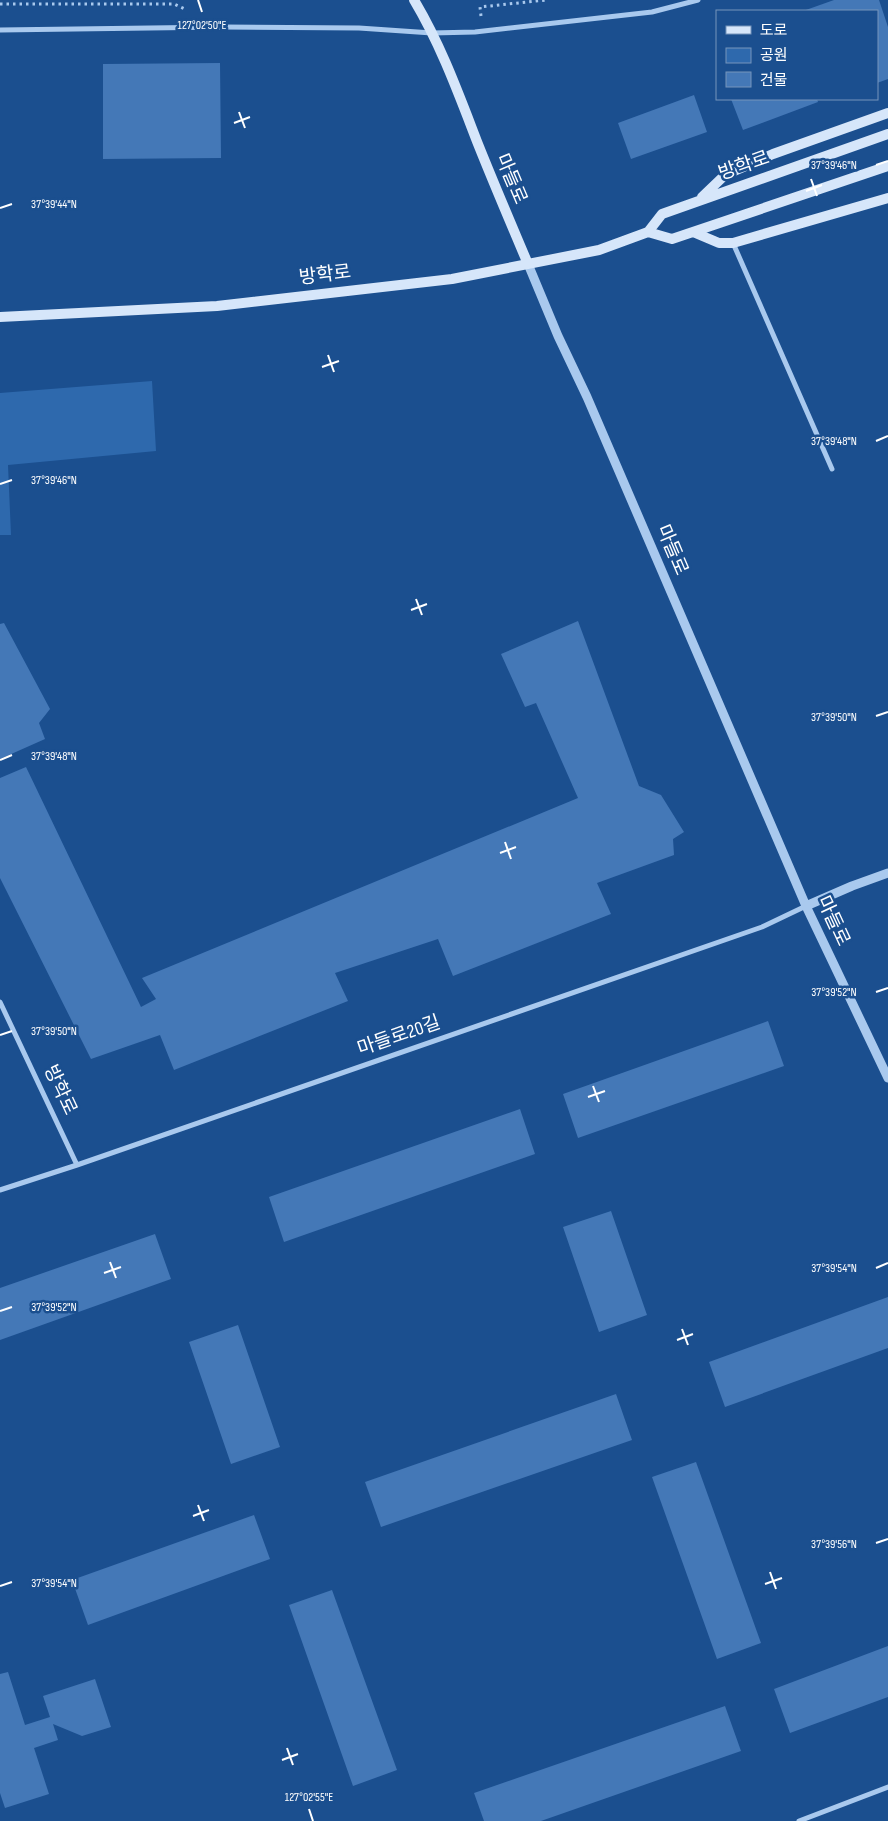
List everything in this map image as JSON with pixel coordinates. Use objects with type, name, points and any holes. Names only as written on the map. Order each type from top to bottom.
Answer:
[{"type":"main road","name":"마들로","points":[[415,1],[432,33],[453,81],[528,264]]},
{"type":"main road","points":[[698,201],[725,175],[773,154],[888,113]]},
{"type":"main road","name":"방학로","points":[[0,317],[217,306],[452,279],[599,250],[648,232],[662,214],[888,134]]},
{"type":"main road","points":[[648,232],[672,239],[888,166]]},
{"type":"main road","points":[[693,232],[718,243],[733,243],[888,198]]},
{"type":"street","points":[[0,30],[224,27],[359,28],[432,33],[475,32],[652,12],[698,0]]},
{"type":"street","points":[[733,243],[832,469]]},
{"type":"street","name":"마들로","points":[[528,264],[806,906],[888,1078]]},
{"type":"street","points":[[806,906],[888,873]]},
{"type":"street","name":"마들로20길","points":[[0,1190],[762,927],[806,906]]},
{"type":"street","name":"방학로","points":[[0,1002],[76,1165]]},
{"type":"street","points":[[798,1821],[888,1787]]},
{"type":"path","points":[[480,7],[546,0]]},
{"type":"path","points":[[0,4],[174,2]]},
{"type":"green space","points":[[152,381],[156,451],[8,465],[11,535],[0,535],[0,393]]},
{"type":"building","points":[[834,0],[879,0],[888,27],[888,79],[878,83],[878,10],[806,10]]},
{"type":"building","points":[[220,63],[221,158],[103,159],[103,64]]},
{"type":"building","points":[[694,95],[707,132],[631,159],[618,123]]},
{"type":"building","points":[[731,100],[817,100],[818,102],[743,130]]},
{"type":"building","points":[[578,621],[639,786],[661,795],[684,832],[673,839],[674,855],[597,883],[611,914],[453,976],[438,939],[335,973],[348,1001],[174,1070],[160,1035],[91,1059],[0,878],[0,778],[26,767],[141,1007],[156,999],[142,978],[578,798],[536,703],[525,707],[501,654]]},
{"type":"building","points":[[4,623],[50,709],[39,723],[45,739],[0,759],[0,624]]},
{"type":"building","points":[[768,1021],[784,1066],[578,1138],[563,1094]]},
{"type":"building","points":[[520,1109],[535,1154],[284,1242],[269,1197]]},
{"type":"building","points":[[611,1211],[647,1315],[599,1332],[563,1227]]},
{"type":"building","points":[[155,1234],[171,1279],[0,1340],[0,1288]]},
{"type":"building","points":[[888,1297],[888,1348],[725,1407],[709,1362]]},
{"type":"building","points":[[238,1325],[280,1447],[231,1464],[189,1342]]},
{"type":"building","points":[[616,1394],[632,1440],[381,1527],[365,1482]]},
{"type":"building","points":[[696,1462],[761,1643],[717,1659],[652,1477]]},
{"type":"building","points":[[254,1515],[270,1559],[88,1625],[72,1580]]},
{"type":"building","points":[[332,1590],[397,1770],[353,1786],[289,1605]]},
{"type":"building","points":[[888,1646],[888,1697],[790,1733],[774,1689]]},
{"type":"building","points":[[8,1672],[25,1725],[50,1717],[43,1696],[95,1679],[111,1727],[82,1736],[53,1724],[58,1740],[34,1748],[49,1794],[5,1808],[0,1793],[0,1674]]},
{"type":"building","points":[[725,1706],[741,1751],[541,1821],[484,1821],[474,1793]]}]
